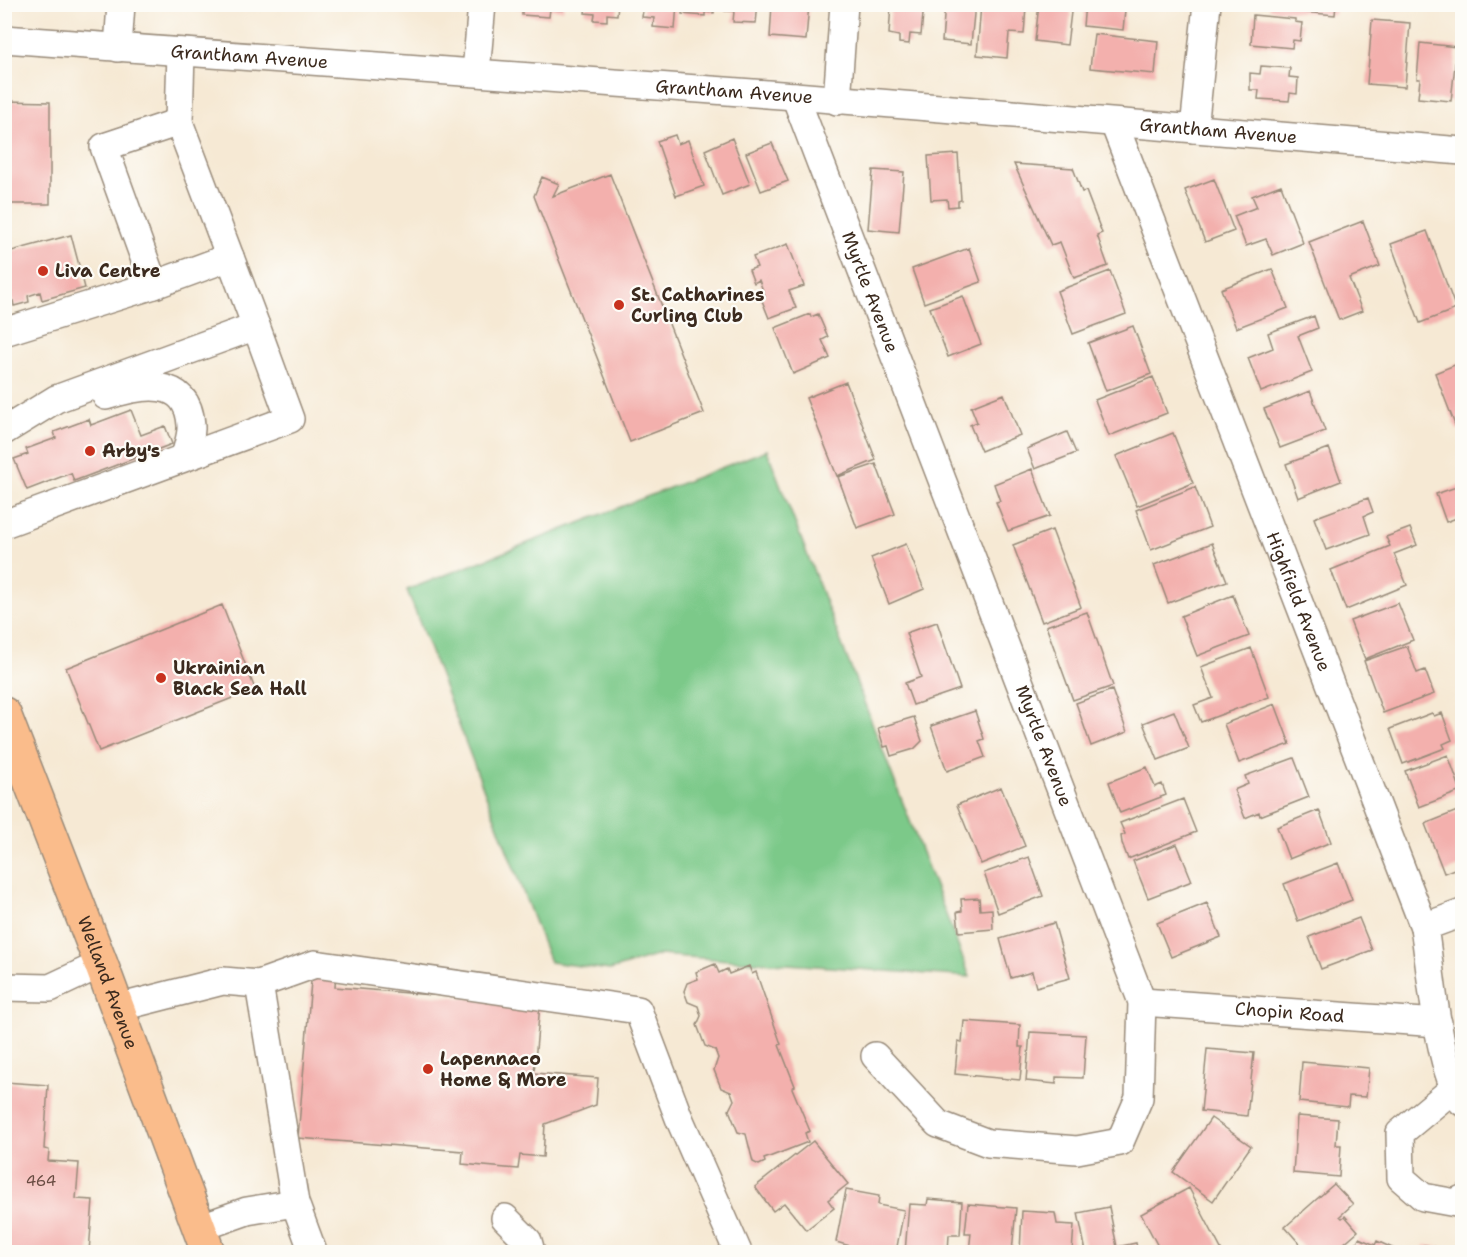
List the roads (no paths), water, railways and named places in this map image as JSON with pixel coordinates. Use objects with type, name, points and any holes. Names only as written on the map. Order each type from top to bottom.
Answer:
[{"type":"main road","name":"Welland Avenue","points":[[5,716],[101,964],[203,1240]]},
{"type":"street","points":[[118,48],[121,4]]},
{"type":"street","points":[[476,72],[482,4]]},
{"type":"street","points":[[837,101],[844,4]]},
{"type":"street","points":[[1194,129],[1207,4]]},
{"type":"street","name":"Grantham Avenue","points":[[4,39],[795,96],[1462,151]]},
{"type":"street","points":[[4,524],[290,419],[180,122],[181,52]]},
{"type":"street","name":"Myrtle Avenue","points":[[795,96],[1142,1002],[1139,1098],[1120,1142],[1077,1150],[988,1143],[938,1124],[875,1056]]},
{"type":"street","points":[[154,285],[104,147],[180,122]]},
{"type":"street","name":"Highfield Avenue","points":[[1114,123],[1424,927],[1438,1023],[1458,1096],[1400,1133],[1401,1178],[1423,1197],[1456,1203],[1462,1199]]},
{"type":"street","points":[[4,333],[154,285],[230,257]]},
{"type":"street","points":[[4,430],[56,399],[256,326]]},
{"type":"street","points":[[56,399],[88,402],[120,391],[157,386],[178,393],[188,408],[191,427],[185,457]]},
{"type":"street","points":[[1424,927],[1462,913]]},
{"type":"street","points":[[4,987],[50,988],[101,964]]},
{"type":"street","points":[[117,1008],[223,981],[259,984],[315,964],[638,1010],[679,1118],[738,1252]]},
{"type":"street","points":[[259,984],[295,1203],[312,1252]]},
{"type":"street","name":"Chopin Road","points":[[1142,1002],[1438,1023]]},
{"type":"street","points":[[203,1240],[246,1211],[295,1203]]},
{"type":"street","points":[[505,1218],[528,1241],[531,1252]]},
{"type":"place","name":"Liva Centre","points":[[43,271]]},
{"type":"place","name":"St. Catharines Curling Club","points":[[619,305]]},
{"type":"place","name":"Arby's","points":[[90,451]]},
{"type":"place","name":"Ukrainian Black Sea Hall","points":[[161,678]]},
{"type":"place","name":"Lapennaco Home & More","points":[[428,1069]]}]
